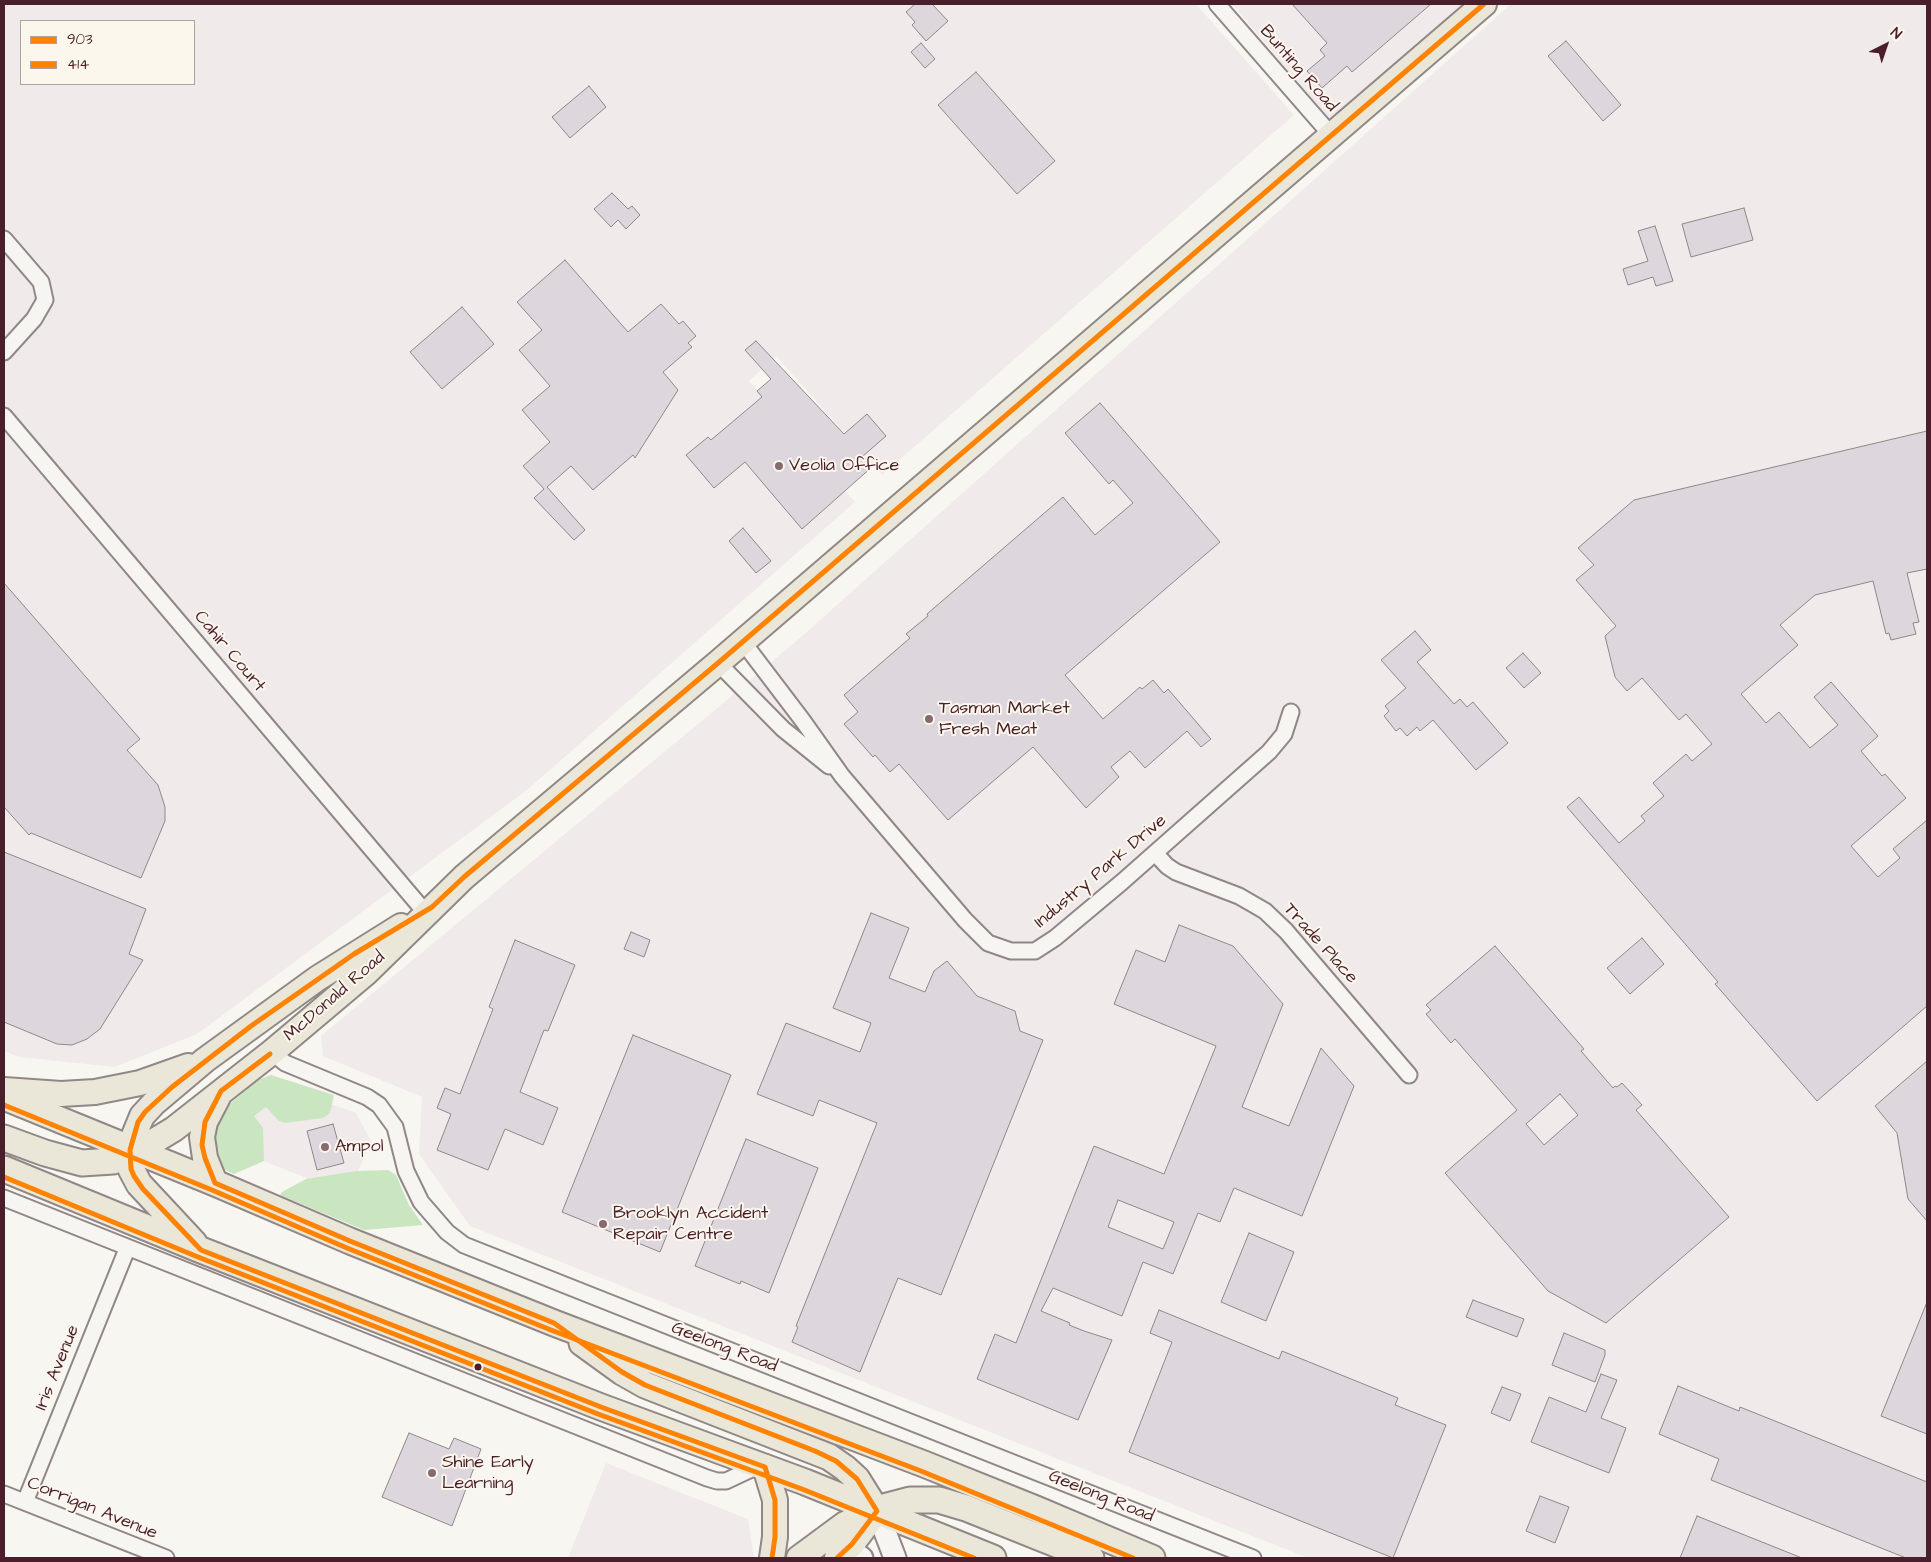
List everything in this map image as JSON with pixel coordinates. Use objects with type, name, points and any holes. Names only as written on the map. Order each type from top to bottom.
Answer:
[{"type":"highway","name":"Geelong Road","points":[[4,1098],[132,1152],[215,1182],[350,1241],[554,1323],[1036,1508],[1152,1558]]},
{"type":"highway","points":[[4,1138],[45,1153],[82,1163],[105,1163],[132,1152],[131,1169],[139,1184],[201,1250]]},
{"type":"highway","points":[[4,1169],[201,1250],[601,1407],[763,1466],[993,1558]]},
{"type":"highway","points":[[554,1323],[622,1372],[645,1385],[836,1461],[858,1479],[876,1510]]},
{"type":"highway","points":[[876,1510],[894,1503],[920,1499],[948,1502],[1091,1558]]},
{"type":"main road","name":"McDonald Road","points":[[132,1152],[174,1129],[272,1052],[367,972],[429,909],[464,877],[718,663],[1484,4]]},
{"type":"main road","name":"McDonald Road","points":[[132,1152],[135,1132],[142,1116],[164,1094],[205,1060],[354,954],[429,909]]},
{"type":"main road","points":[[251,1026],[272,1052]]},
{"type":"main road","points":[[4,1090],[61,1094],[95,1092],[140,1083],[205,1060]]},
{"type":"main road","points":[[215,1182],[205,1158],[202,1137],[205,1122],[221,1091]]},
{"type":"main road","points":[[763,1466],[775,1504],[775,1537],[772,1558]]},
{"type":"main road","points":[[849,1555],[876,1510]]},
{"type":"main road","points":[[798,1558],[845,1524],[876,1510]]},
{"type":"main road","points":[[876,1510],[895,1558]]},
{"type":"street","name":"Bunting Road","points":[[1217,4],[1332,136]]},
{"type":"street","points":[[4,239],[41,282],[45,300],[34,319],[4,352]]},
{"type":"street","name":"Cahir Court","points":[[4,416],[429,909]]},
{"type":"street","name":"Industry Park Drive","points":[[742,642],[803,721],[842,776],[966,920],[988,943],[1011,951],[1035,951],[1055,938],[1155,853],[1269,752],[1284,734],[1291,712]]},
{"type":"street","name":"Industry Park Drive","points":[[718,663],[783,729],[842,776]]},
{"type":"street","name":"Trade Place","points":[[1155,853],[1167,866],[1176,872],[1238,896],[1264,912],[1286,931],[1409,1075]]},
{"type":"street","name":"Geelong Road","points":[[272,1052],[285,1063],[367,1097],[379,1105],[394,1127],[406,1171],[421,1202],[447,1232],[464,1245],[1253,1558]]},
{"type":"street","points":[[4,1198],[127,1249],[707,1478],[726,1481],[763,1466]]},
{"type":"street","name":"Iris Avenue","points":[[24,1502],[127,1249]]},
{"type":"street","name":"Corrigan Avenue","points":[[4,1494],[166,1558]]},
{"type":"shaded area","points":[[4,4],[1196,4],[1294,115],[882,475],[776,356],[749,381],[855,502],[527,790],[197,1034],[115,1067],[19,1057],[4,1051]]},
{"type":"shaded area","points":[[1232,4],[1484,4],[1339,130]]},
{"type":"shaded area","points":[[1511,4],[1927,4],[1927,1558],[1308,1558],[470,1226],[419,1154],[422,1097],[323,1056],[321,1036],[801,637]]},
{"type":"shaded area","points":[[270,1082],[356,1113],[371,1141],[348,1195],[264,1161],[222,1131]]},
{"type":"shaded area","points":[[606,1463],[748,1519],[754,1558],[568,1558]]},
{"type":"green space","points":[[271,1075],[334,1095],[331,1109],[329,1114],[323,1118],[285,1123],[279,1121],[266,1107],[254,1116],[263,1128],[264,1161],[234,1174],[223,1169],[211,1149],[218,1114],[258,1080]]},
{"type":"green space","points":[[388,1170],[396,1175],[409,1205],[423,1225],[364,1230],[280,1195],[282,1192],[306,1179],[356,1171]]},
{"type":"building","points":[[915,4],[932,4],[948,21],[926,41],[912,25],[915,22],[906,12]]},
{"type":"building","points":[[1292,4],[1431,4],[1352,72],[1347,66],[1322,88],[1307,71],[1325,56],[1320,50],[1327,43]]},
{"type":"building","points":[[1566,41],[1621,105],[1603,121],[1548,56]]},
{"type":"building","points":[[921,43],[935,59],[925,68],[911,52]]},
{"type":"building","points":[[976,72],[1055,161],[1017,194],[938,105]]},
{"type":"building","points":[[589,86],[606,107],[570,138],[552,117]]},
{"type":"building","points":[[612,193],[628,209],[632,206],[640,215],[626,229],[618,220],[611,227],[594,209]]},
{"type":"building","points":[[1744,208],[1753,240],[1691,257],[1682,224]]},
{"type":"building","points":[[1655,226],[1673,281],[1656,286],[1653,277],[1628,285],[1623,269],[1648,261],[1638,231]]},
{"type":"building","points":[[565,260],[628,332],[661,304],[679,324],[683,321],[696,336],[688,343],[692,347],[663,372],[678,390],[635,458],[633,455],[593,490],[571,466],[547,487],[585,530],[574,540],[534,498],[544,489],[523,466],[550,442],[522,410],[550,386],[519,350],[542,330],[517,302]]},
{"type":"building","points":[[462,307],[494,344],[442,389],[410,352]]},
{"type":"building","points":[[756,341],[844,434],[867,414],[886,436],[863,456],[873,466],[802,529],[745,462],[714,488],[686,455],[708,437],[711,440],[762,397],[757,391],[771,379],[745,350]]},
{"type":"building","points":[[1100,403],[1220,542],[1065,675],[1103,719],[1140,687],[1142,689],[1153,680],[1164,693],[1168,689],[1211,739],[1201,747],[1187,731],[1145,768],[1130,751],[1111,767],[1119,777],[1086,808],[1033,747],[948,820],[899,764],[890,772],[875,755],[873,757],[844,724],[858,712],[844,695],[910,638],[906,634],[928,616],[927,614],[1063,497],[1095,535],[1133,503],[1113,480],[1109,484],[1065,433]]},
{"type":"building","points":[[1927,431],[1927,569],[1907,573],[1919,622],[1913,623],[1916,634],[1891,640],[1889,633],[1886,634],[1873,581],[1815,595],[1780,625],[1798,645],[1741,694],[1766,723],[1779,712],[1810,748],[1838,725],[1814,697],[1831,682],[1878,736],[1861,751],[1882,776],[1885,774],[1906,798],[1851,846],[1878,877],[1900,858],[1893,849],[1927,820],[1927,1006],[1817,1101],[1715,984],[1718,982],[1567,807],[1579,797],[1619,843],[1645,821],[1641,816],[1664,796],[1653,783],[1686,754],[1692,761],[1712,744],[1686,714],[1679,720],[1642,678],[1627,691],[1615,677],[1605,636],[1616,626],[1576,580],[1594,565],[1578,548],[1634,500]]},
{"type":"building","points":[[743,528],[771,561],[756,573],[729,541]]},
{"type":"building","points":[[4,583],[140,739],[127,750],[158,785],[165,807],[165,821],[141,878],[31,833],[29,835],[4,807]]},
{"type":"building","points":[[1415,631],[1431,650],[1417,662],[1454,704],[1460,699],[1467,707],[1473,702],[1508,743],[1476,770],[1433,720],[1420,731],[1417,727],[1407,736],[1400,728],[1396,731],[1384,716],[1389,711],[1385,706],[1406,688],[1381,660]]},
{"type":"building","points":[[1523,653],[1541,673],[1524,688],[1506,668]]},
{"type":"building","points":[[4,852],[146,909],[129,954],[143,960],[100,1029],[87,1039],[72,1045],[57,1044],[4,1022]]},
{"type":"building","points":[[871,913],[909,928],[889,978],[925,992],[934,971],[947,961],[977,996],[1015,1011],[1020,1031],[1043,1040],[941,1295],[898,1278],[860,1372],[792,1342],[798,1327],[796,1326],[877,1123],[819,1100],[813,1116],[757,1094],[786,1023],[860,1052],[871,1023],[833,1008]]},
{"type":"building","points":[[1179,925],[1233,946],[1283,1004],[1242,1107],[1289,1126],[1321,1048],[1354,1086],[1302,1216],[1234,1188],[1220,1222],[1198,1213],[1173,1274],[1143,1262],[1122,1316],[1053,1288],[1041,1311],[1070,1323],[1069,1325],[1112,1340],[1078,1420],[977,1379],[995,1334],[1016,1343],[1094,1146],[1164,1174],[1216,1046],[1114,1004],[1136,950],[1165,962]],"holes":[[[1118,1200],[1174,1222],[1163,1249],[1108,1227]]]},
{"type":"building","points":[[631,932],[650,940],[644,957],[624,949]]},
{"type":"building","points":[[1642,938],[1664,964],[1630,994],[1607,968]]},
{"type":"building","points":[[515,940],[575,965],[548,1031],[544,1030],[520,1092],[558,1108],[543,1145],[505,1129],[488,1170],[437,1150],[451,1114],[437,1108],[445,1088],[460,1094],[493,1009],[489,1007]]},
{"type":"building","points":[[1495,946],[1584,1049],[1581,1051],[1613,1088],[1622,1083],[1642,1105],[1636,1110],[1729,1217],[1606,1323],[1548,1291],[1445,1173],[1517,1110],[1455,1039],[1451,1043],[1426,1014],[1431,1010],[1426,1005]],"holes":[[[1560,1094],[1578,1115],[1544,1145],[1526,1124]]]},
{"type":"building","points":[[633,1035],[731,1075],[660,1252],[562,1212]]},
{"type":"building","points":[[1927,1061],[1927,1221],[1908,1199],[1897,1133],[1875,1106]]},
{"type":"building","name":"Ampol","points":[[333,1124],[344,1163],[317,1170],[307,1131]]},
{"type":"building","points":[[746,1139],[818,1168],[769,1293],[741,1281],[740,1284],[695,1266]]},
{"type":"building","points":[[1249,1233],[1294,1252],[1266,1321],[1221,1302]]},
{"type":"building","points":[[1473,1300],[1524,1319],[1517,1337],[1466,1317]]},
{"type":"building","points":[[1927,1302],[1927,1434],[1881,1416]]},
{"type":"building","points":[[1159,1310],[1279,1359],[1282,1351],[1398,1398],[1395,1405],[1446,1425],[1393,1558],[1129,1452],[1172,1342],[1150,1333]]},
{"type":"building","points":[[1564,1333],[1605,1350],[1595,1382],[1552,1365]]},
{"type":"building","points":[[1601,1374],[1617,1380],[1601,1418],[1626,1428],[1609,1473],[1531,1442],[1549,1397],[1586,1412]]},
{"type":"building","points":[[1678,1386],[1739,1411],[1740,1407],[1927,1482],[1927,1558],[1906,1558],[1711,1480],[1719,1459],[1659,1434]]},
{"type":"building","points":[[1502,1387],[1521,1394],[1510,1421],[1491,1413]]},
{"type":"building","name":"Shine Early Learning","points":[[409,1433],[449,1449],[454,1438],[481,1449],[452,1526],[382,1497]]},
{"type":"building","points":[[1540,1496],[1569,1507],[1555,1543],[1526,1531]]},
{"type":"building","points":[[1697,1516],[1802,1558],[1680,1558]]},
{"type":"transit line","name":"903","points":[[772,1558],[775,1537],[775,1500],[765,1467],[601,1407],[201,1250],[143,1189],[134,1176],[131,1169],[130,1150],[138,1122],[145,1112],[172,1087],[251,1026],[354,954],[432,907],[464,877],[718,663],[1484,4]]},
{"type":"transit line","name":"903","points":[[270,1054],[221,1091],[205,1122],[202,1145],[215,1183],[350,1241],[554,1323],[622,1372],[645,1385],[815,1451],[836,1461],[857,1479],[877,1511],[852,1544],[837,1558]]},
{"type":"transit line","name":"414","points":[[4,1105],[212,1190],[347,1248],[551,1330],[921,1471],[1133,1558]]},
{"type":"transit line","name":"414","points":[[4,1177],[198,1257],[598,1414],[802,1489],[974,1558]]},
{"type":"place","name":"Veolia Office","points":[[779,466]]},
{"type":"place","name":"Tasman Market Fresh Meat","points":[[929,719]]},
{"type":"place","name":"Ampol","points":[[325,1147]]},
{"type":"place","name":"Brooklyn Accident Repair Centre","points":[[603,1224]]},
{"type":"place","name":"Shine Early Learning","points":[[432,1473]]}]
